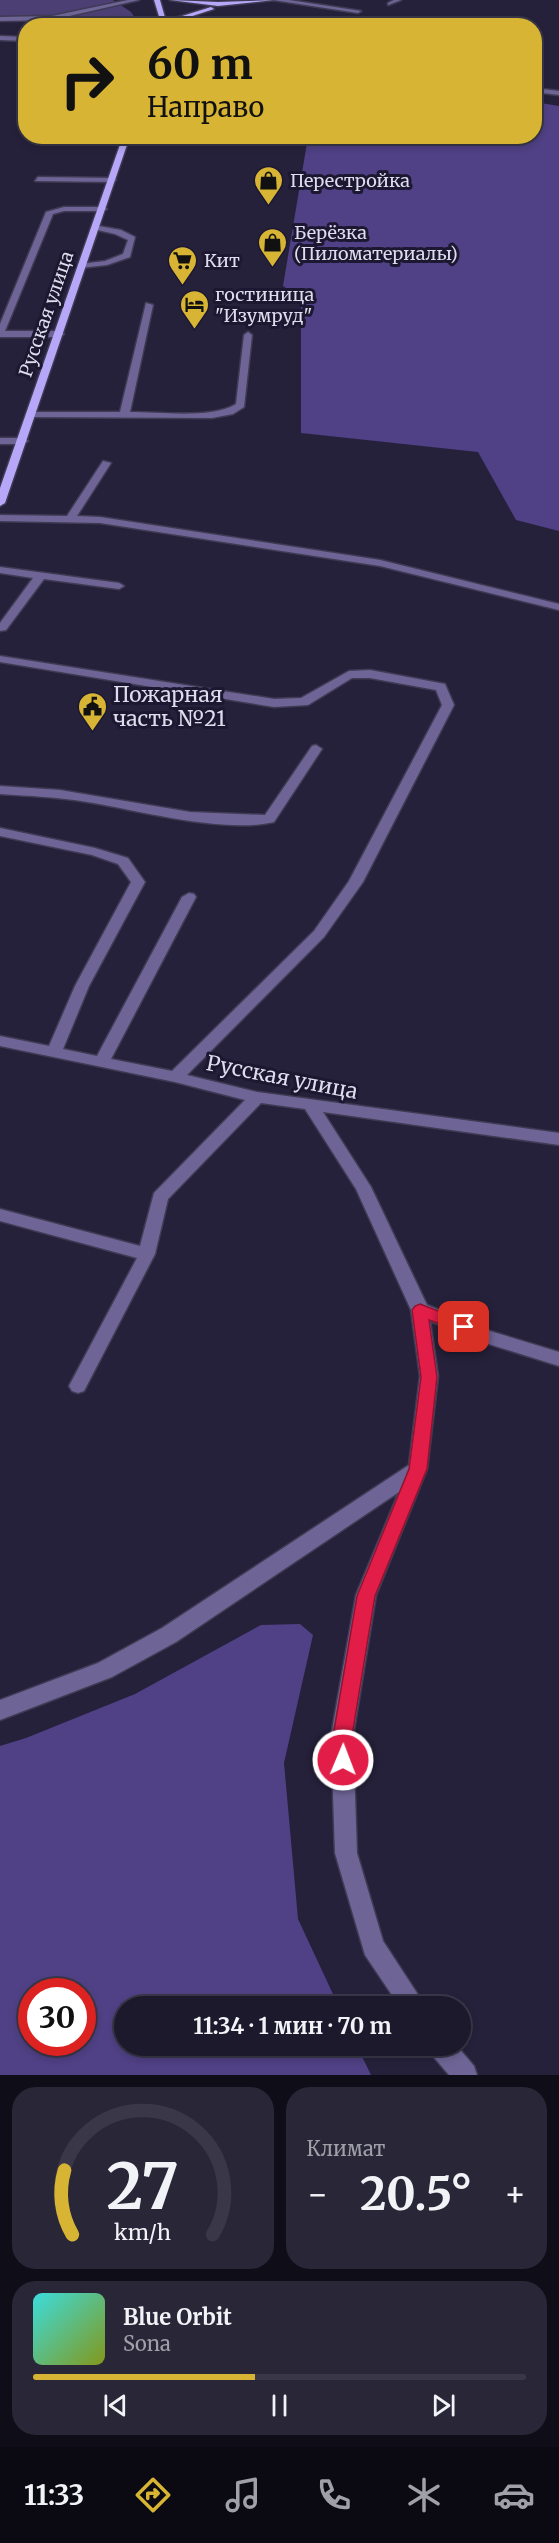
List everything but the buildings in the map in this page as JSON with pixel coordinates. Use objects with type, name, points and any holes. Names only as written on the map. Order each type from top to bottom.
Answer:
[{"type":"main road","points":[[157,0],[163,18]]},
{"type":"main road","points":[[172,0],[239,4]]},
{"type":"main road","points":[[182,18],[200,11],[271,0]]},
{"type":"main road","name":"Русская улица","points":[[0,503],[124,144]]},
{"type":"street","points":[[52,18],[136,0]]},
{"type":"street","points":[[276,0],[358,12]]},
{"type":"street","points":[[390,4],[398,0]]},
{"type":"street","points":[[18,19],[3,20],[0,31],[18,32]]},
{"type":"street","points":[[0,38],[18,39]]},
{"type":"street","points":[[542,91],[559,93]]},
{"type":"street","points":[[38,179],[112,180]]},
{"type":"street","points":[[60,334],[0,334],[50,212],[64,209],[103,209]]},
{"type":"street","points":[[83,266],[107,263],[127,255],[132,239],[118,232],[96,227]]},
{"type":"street","points":[[124,416],[149,306]]},
{"type":"street","points":[[32,416],[212,415],[230,412],[241,405],[248,335]]},
{"type":"street","points":[[0,441],[23,441]]},
{"type":"street","points":[[70,519],[106,463]]},
{"type":"street","points":[[0,518],[100,520],[380,563],[559,607]]},
{"type":"street","points":[[0,570],[119,586]]},
{"type":"street","points":[[2,628],[41,575]]},
{"type":"street","points":[[0,659],[274,703],[304,702],[349,675],[370,674],[441,687],[448,705],[356,882],[319,934],[175,1077]]},
{"type":"street","points":[[0,790],[57,793],[212,819],[240,822],[269,819],[316,749]]},
{"type":"street","points":[[0,832],[95,852],[123,861],[138,882],[125,911],[63,1020],[55,1051]]},
{"type":"street","points":[[102,1061],[189,897]]},
{"type":"street","name":"Русская улица","points":[[0,1041],[102,1061],[257,1097],[559,1139]]},
{"type":"street","points":[[78,1386],[147,1254],[160,1197],[257,1097]]},
{"type":"street","points":[[311,1106],[363,1187],[420,1310],[429,1377],[418,1469],[366,1596],[342,1736],[345,1853],[373,1947],[406,1996]]},
{"type":"street","points":[[0,1215],[147,1254]]},
{"type":"street","points":[[420,1310],[485,1336],[559,1359]]},
{"type":"street","points":[[0,1710],[105,1670],[169,1635],[418,1469]]},
{"type":"street","points":[[449,2056],[465,2075]]},
{"type":"shaded area","points":[[0,0],[113,0],[131,12],[135,18],[52,18],[50,15],[0,17]]},
{"type":"shaded area","points":[[542,103],[559,106],[559,531],[516,520],[478,452],[301,433],[301,298],[283,286],[307,144],[542,144]]},
{"type":"shaded area","points":[[300,1624],[313,1635],[284,1763],[298,1919],[334,1996],[114,1996],[114,2056],[362,2056],[371,2075],[0,2075],[0,1746],[26,1738],[135,1694],[261,1625]]},
{"type":"place","name":"Перестройка","points":[[269,206]]},
{"type":"place","name":"Берёзка (Пиломатериалы)","points":[[273,268]]},
{"type":"place","name":"Кит","points":[[183,286]]},
{"type":"place","name":"гостиница \"Изумруд\"","points":[[194,330]]},
{"type":"place","name":"Пожарная часть №21","points":[[92,732]]},
{"type":"route","points":[[343,1760],[342,1736],[366,1596],[418,1469],[429,1377],[420,1310],[464,1327]]}]
